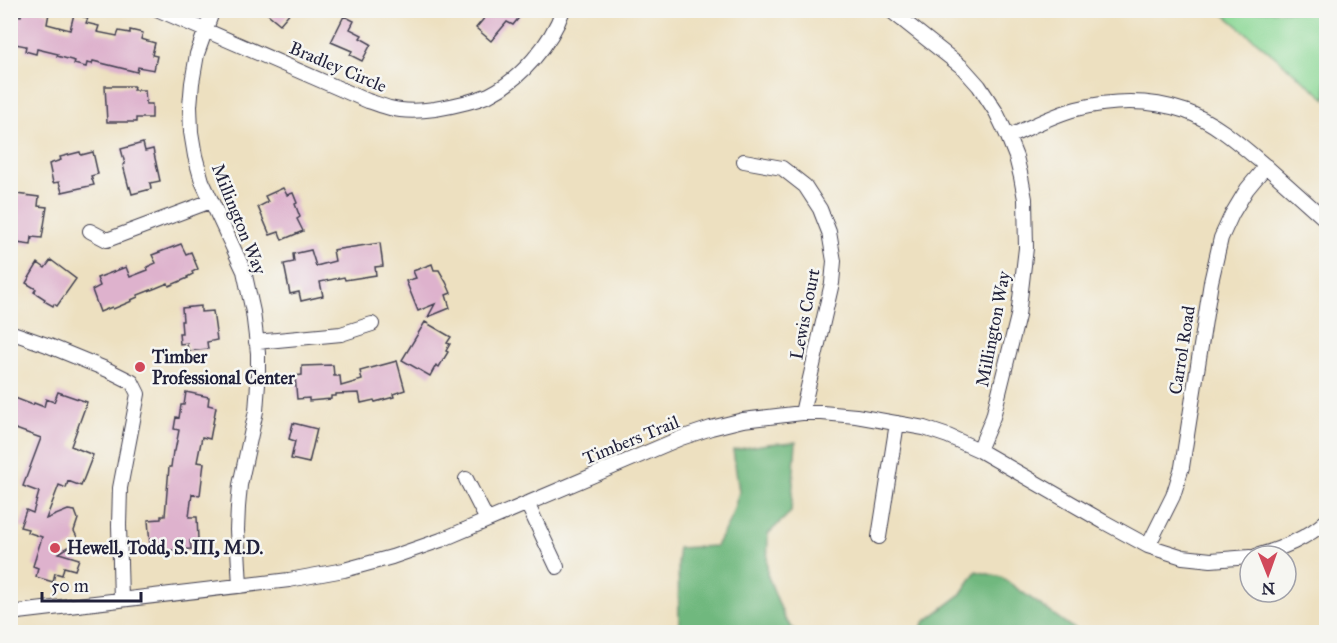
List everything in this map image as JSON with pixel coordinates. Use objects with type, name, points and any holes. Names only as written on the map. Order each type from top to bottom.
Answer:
[{"type":"street","name":"Bradley Circle","points":[[159,10],[368,101],[391,109],[420,111],[454,106],[489,94],[515,77],[538,55],[558,26],[563,10]]},
{"type":"street","name":"Millington Way","points":[[214,10],[197,54],[190,106],[191,132],[202,181],[244,271],[256,342],[258,384],[256,411],[240,485],[238,507],[240,586]]},
{"type":"street","name":"Millington Way","points":[[890,10],[962,67],[979,86],[1008,136],[1016,157],[1025,199],[1026,248],[1018,316],[993,417],[979,450]]},
{"type":"street","points":[[1008,136],[1074,109],[1103,103],[1126,101],[1155,104],[1186,111],[1212,125],[1245,148],[1326,220]]},
{"type":"street","name":"Lewis Court","points":[[744,161],[782,168],[805,186],[820,209],[829,232],[834,261],[832,283],[802,414]]},
{"type":"street","name":"Carrol Road","points":[[1148,546],[1173,496],[1182,467],[1211,282],[1221,238],[1246,189],[1266,166]]},
{"type":"street","points":[[90,231],[107,240],[211,201]]},
{"type":"street","points":[[256,342],[340,334],[372,324]]},
{"type":"street","points":[[10,332],[108,370],[132,382],[138,394],[120,488],[121,600]]},
{"type":"street","name":"Timbers Trail","points":[[10,613],[289,580],[344,570],[441,540],[681,438],[711,428],[743,420],[822,413],[897,423],[924,428],[948,436],[979,450],[1148,546],[1183,557],[1210,560],[1238,558]]},
{"type":"street","points":[[879,537],[897,423]]},
{"type":"street","points":[[466,479],[487,520]]},
{"type":"street","points":[[527,503],[556,567]]},
{"type":"street","points":[[1288,544],[1326,520]]},
{"type":"green space","points":[[1220,11],[1326,11],[1326,99]]},
{"type":"green space","points":[[796,442],[791,512],[768,534],[767,574],[785,619],[796,632],[679,632],[678,548],[716,546],[731,518],[739,492],[733,450]]},
{"type":"green space","points":[[976,571],[1001,577],[1078,632],[920,632],[923,623],[960,595]]},
{"type":"building","points":[[22,10],[49,13],[47,24],[70,30],[74,14],[88,18],[86,23],[99,26],[97,32],[117,36],[119,31],[130,33],[130,30],[143,33],[141,39],[155,43],[152,55],[157,56],[154,70],[138,67],[137,72],[93,61],[92,64],[87,63],[86,67],[74,64],[75,61],[57,56],[58,54],[37,49],[36,54],[25,51],[26,46],[10,43],[15,15],[21,16]]},
{"type":"building","points":[[263,10],[292,10],[280,24]]},
{"type":"building","points":[[491,10],[515,10],[521,15],[513,25],[507,22],[491,41],[476,28]]},
{"type":"building","points":[[344,16],[354,21],[350,29],[362,35],[360,38],[371,44],[362,61],[350,55],[352,51],[331,42]]},
{"type":"building","points":[[105,86],[134,86],[133,90],[145,90],[146,104],[152,104],[152,118],[136,118],[136,122],[107,122]]},
{"type":"building","points":[[143,143],[145,151],[153,149],[160,181],[150,183],[151,189],[132,194],[123,165],[125,164],[121,149]]},
{"type":"building","points":[[80,152],[81,155],[93,152],[98,174],[91,176],[94,185],[62,192],[59,182],[53,183],[49,164],[61,160],[60,157]]},
{"type":"building","points":[[283,188],[287,195],[293,193],[300,217],[297,219],[303,231],[282,240],[279,232],[270,235],[258,207],[268,202],[265,196]]},
{"type":"building","points":[[16,194],[39,197],[38,206],[47,207],[42,238],[32,237],[31,245],[10,242],[10,210],[13,211]]},
{"type":"building","points":[[380,243],[383,266],[375,267],[376,275],[345,280],[344,277],[320,282],[323,296],[301,301],[299,292],[290,294],[284,264],[294,262],[293,254],[311,250],[316,266],[335,261],[333,250]]},
{"type":"building","points":[[181,244],[186,254],[191,252],[198,269],[192,272],[193,274],[169,286],[168,283],[138,295],[132,301],[113,309],[112,307],[100,312],[92,290],[100,286],[97,278],[126,267],[130,277],[148,270],[147,267],[156,263],[152,255]]},
{"type":"building","points":[[51,260],[76,279],[57,306],[44,301],[45,299],[34,292],[36,289],[26,283],[38,263],[45,268]]},
{"type":"building","points":[[432,264],[434,270],[439,270],[451,293],[446,295],[450,308],[428,317],[435,304],[418,311],[406,281],[416,278],[413,271]]},
{"type":"building","points":[[201,306],[201,312],[213,311],[217,340],[207,342],[208,349],[188,351],[187,343],[180,344],[182,308]]},
{"type":"building","points":[[425,322],[451,337],[447,343],[450,344],[446,351],[448,352],[430,376],[402,360]]},
{"type":"building","points":[[397,361],[405,390],[393,394],[394,397],[361,403],[359,393],[336,394],[336,396],[331,396],[331,399],[309,401],[309,398],[297,399],[295,376],[302,375],[302,366],[333,365],[334,376],[340,376],[341,386],[362,380],[360,371]]},
{"type":"building","points":[[58,392],[87,402],[71,446],[93,455],[81,486],[68,481],[66,488],[59,485],[46,519],[68,510],[75,511],[78,519],[74,531],[77,537],[75,543],[59,553],[79,559],[75,570],[64,567],[62,575],[55,573],[53,582],[36,577],[38,568],[33,566],[42,537],[20,527],[26,510],[33,513],[39,492],[23,486],[41,438],[10,427],[10,396],[44,407],[46,399],[54,402]]},
{"type":"building","points":[[186,392],[209,397],[208,405],[216,407],[210,439],[202,437],[197,462],[204,463],[200,495],[192,494],[189,517],[197,517],[198,540],[190,541],[191,549],[159,551],[158,543],[150,544],[148,520],[161,519],[161,516],[165,516],[169,467],[171,467],[179,430],[174,429],[176,417],[179,418]]},
{"type":"building","points":[[293,423],[317,429],[309,463],[291,459],[295,441],[289,439]]},
{"type":"place","name":"Timber Professional Center","points":[[140,367]]},
{"type":"place","name":"Hewell, Todd, S. III, M.D.","points":[[55,548]]}]
